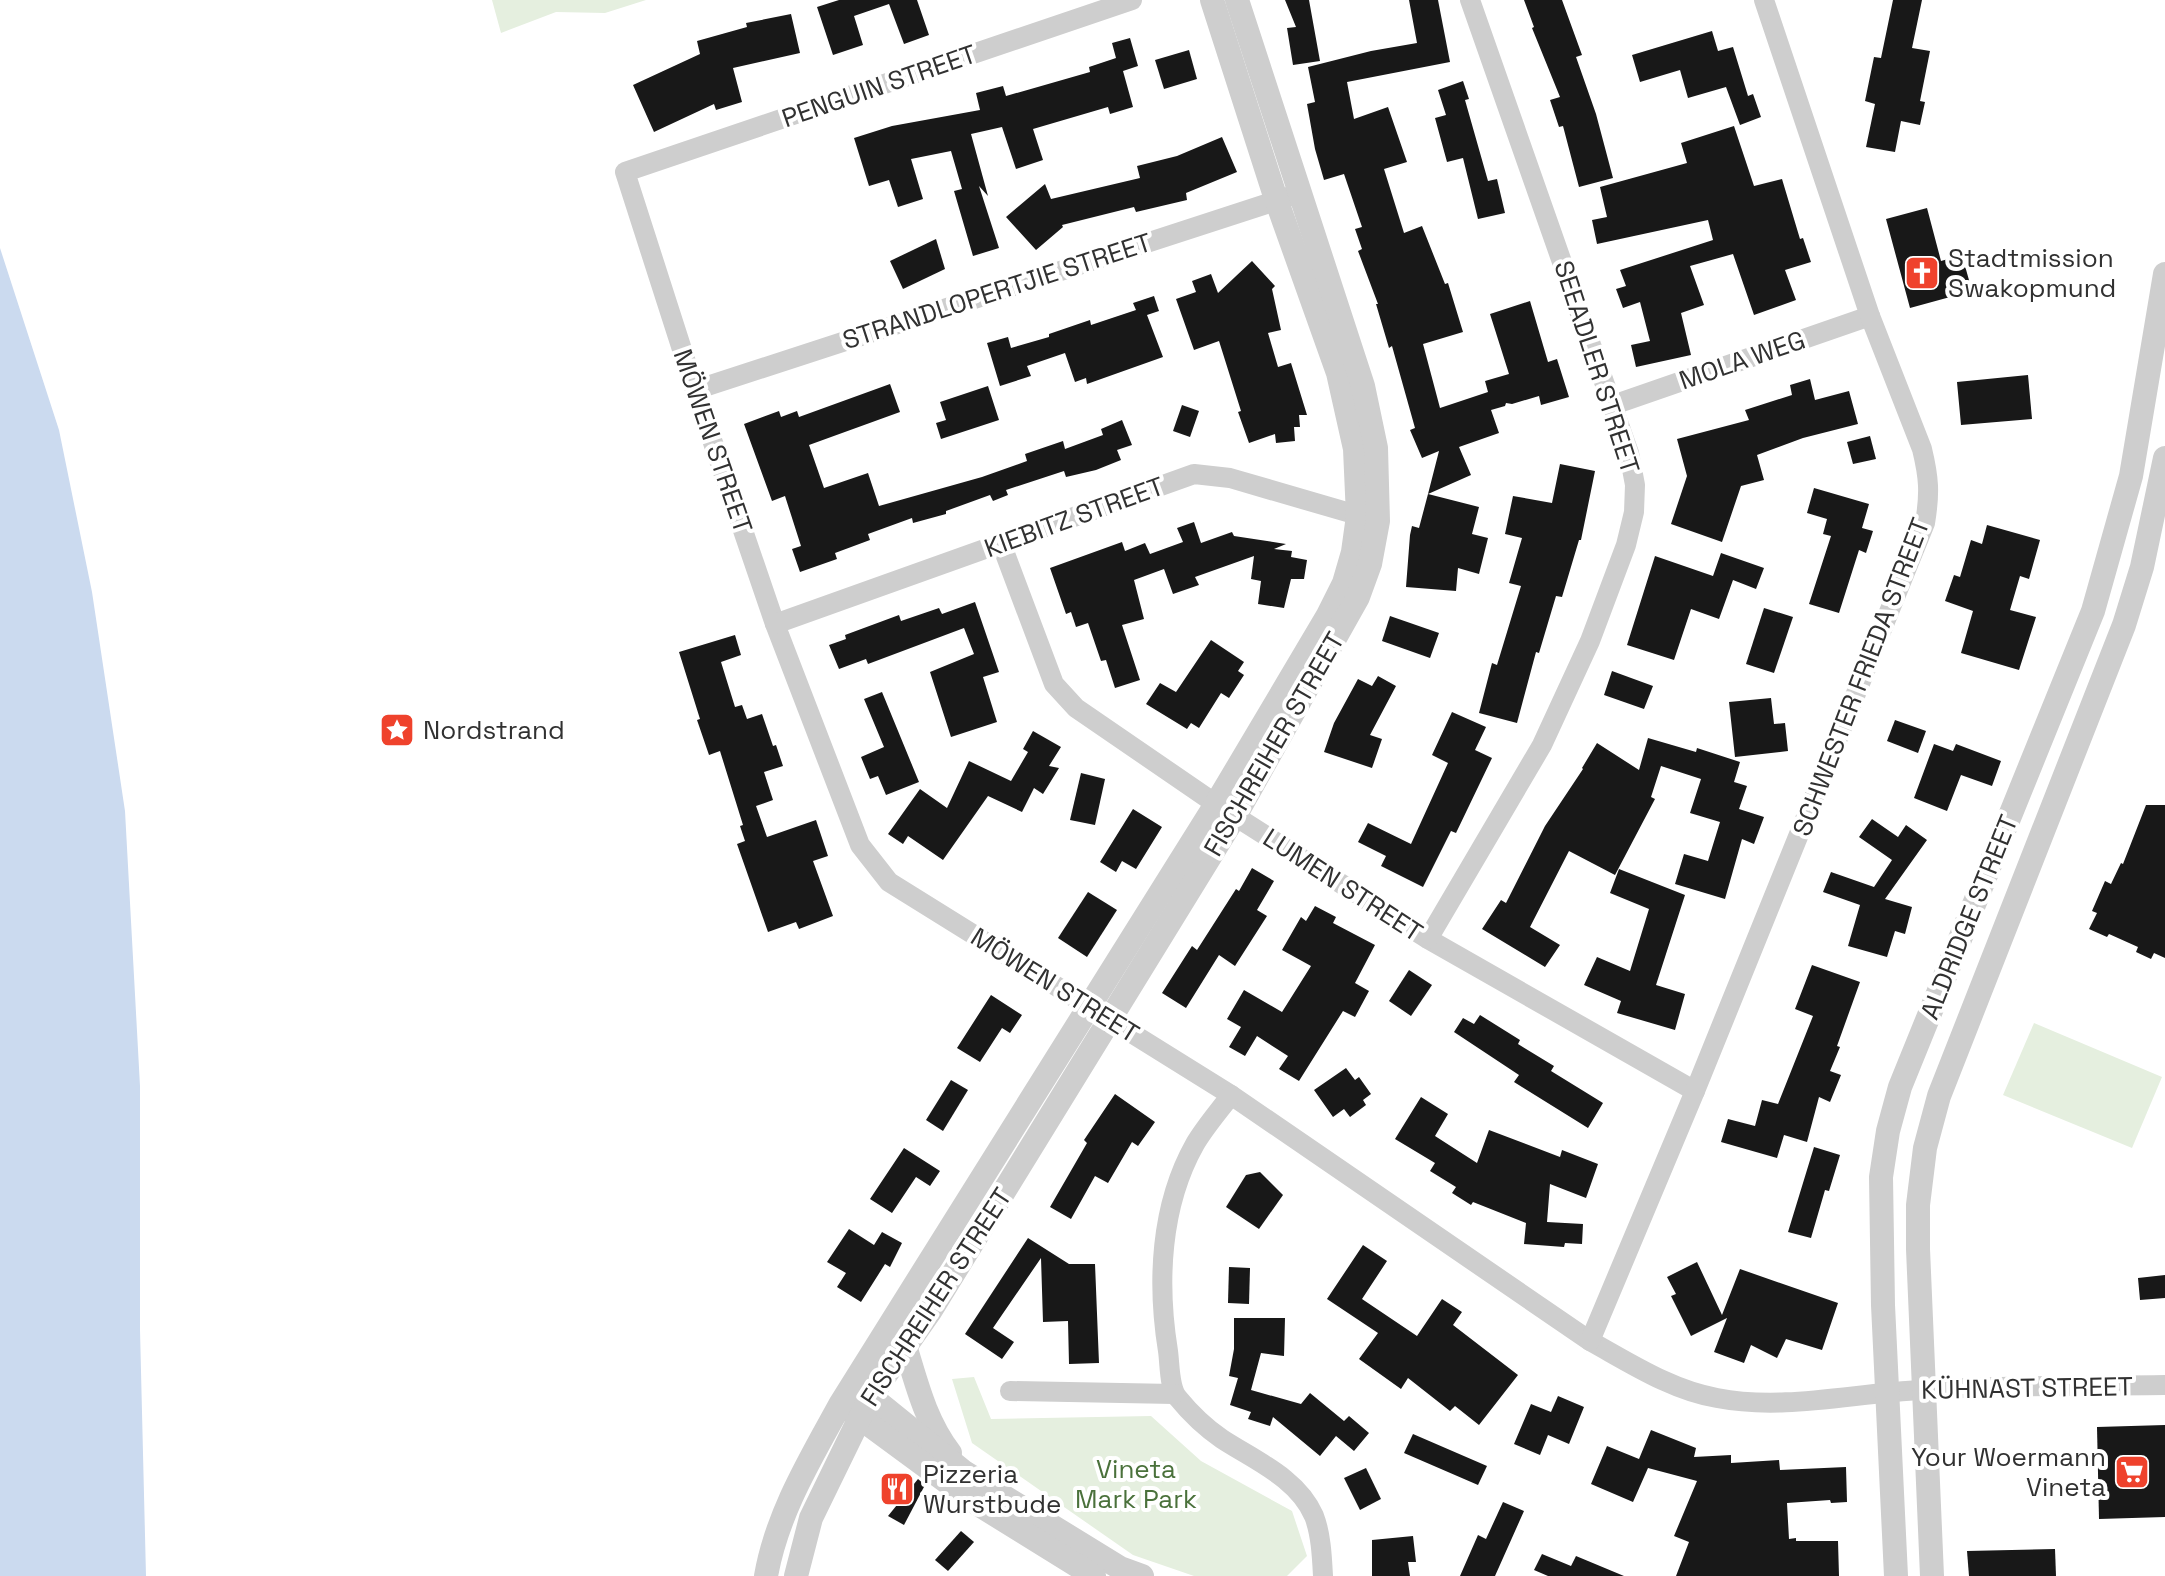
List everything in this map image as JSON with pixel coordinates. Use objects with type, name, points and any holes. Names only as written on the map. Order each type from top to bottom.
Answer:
[{"type":"street","name":"PENGUIN STREET","points":[[625,172],[1132,0]]},
{"type":"street","name":"FISCHREIHER STREET","points":[[1212,0],[1276,199],[1338,373],[1368,518]]},
{"type":"street","name":"FISCHREIHER STREET","points":[[856,1400],[1225,810],[1327,617],[1368,518],[1376,448],[1363,386],[1237,0]]},
{"type":"street","name":"SEEADLER STREET","points":[[1428,939],[1542,745],[1590,641],[1626,545],[1634,512],[1635,485],[1629,453],[1470,0]]},
{"type":"street","name":"SCHWESTER FRIEDA STREET","points":[[1590,1341],[1695,1091],[1925,523],[1929,495],[1928,471],[1922,449],[1870,316],[1764,0]]},
{"type":"street","name":"MÖWEN STREET","points":[[625,172],[775,624],[860,845],[889,882],[1231,1095],[1590,1341],[1650,1374],[1716,1398],[1755,1403],[1888,1392]]},
{"type":"street","name":"STRANDLOPERTJIE STREET","points":[[695,390],[1300,193]]},
{"type":"street","name":"ALDRIDGE STREET","points":[[1896,1576],[1883,1305],[1881,1177],[1888,1131],[1900,1087],[2093,611],[2131,476],[2165,274]]},
{"type":"street","name":"MOLA WEG","points":[[1613,405],[1870,316]]},
{"type":"street","name":"ALDRIDGE STREET","points":[[1932,1576],[1918,1205],[1925,1148],[1939,1096],[2124,625],[2163,483],[2165,458]]},
{"type":"street","name":"KIEBITZ STREET","points":[[775,624],[1194,474],[1230,478],[1368,518]]},
{"type":"street","points":[[2131,476],[2163,483]]},
{"type":"street","name":"LUMEN STREET","points":[[1001,543],[1054,684],[1076,708],[1225,810],[1428,939],[1695,1091]]},
{"type":"street","points":[[2047,724],[2081,737]]},
{"type":"street","name":"FISCHREIHER STREET","points":[[856,1400],[906,1349],[1100,1013]]},
{"type":"street","points":[[1231,1095],[1196,1143],[1178,1180],[1167,1223],[1162,1270],[1165,1332],[1174,1394],[1194,1417],[1223,1439],[1259,1459],[1307,1503],[1317,1523],[1323,1576]]},
{"type":"street","points":[[906,1349],[932,1425],[964,1472]]},
{"type":"street","name":"KÜHNAST STREET","points":[[1888,1392],[2165,1385]]},
{"type":"street","points":[[1010,1391],[1174,1394]]},
{"type":"street","points":[[856,1400],[1125,1573]]},
{"type":"street","points":[[766,1576],[770,1553],[789,1502],[856,1400]]},
{"type":"street","points":[[796,1576],[811,1518],[856,1400]]},
{"type":"street","points":[[856,1400],[973,1501],[1094,1576]]},
{"type":"green space","points":[[492,0],[646,0],[605,13],[556,12],[501,33]]},
{"type":"green space","points":[[2034,1023],[2162,1077],[2132,1148],[2003,1095]]},
{"type":"green space","name":"Vineta Mark Park","points":[[974,1377],[991,1419],[1151,1416],[1201,1461],[1292,1511],[1307,1556],[1287,1576],[1194,1576],[1133,1555],[972,1443],[952,1379]]},
{"type":"water","points":[[0,248],[59,430],[92,592],[125,811],[140,1086],[140,1330],[146,1576],[0,1576]]},
{"type":"building","points":[[839,0],[917,0],[929,35],[904,44],[889,4],[854,16],[863,45],[833,55],[817,7]]},
{"type":"building","points":[[1285,0],[1309,0],[1320,61],[1293,65],[1287,28],[1296,27]]},
{"type":"building","points":[[1409,0],[1438,0],[1450,62],[1347,82],[1354,119],[1388,107],[1407,162],[1384,169],[1404,233],[1422,226],[1445,284],[1448,283],[1463,332],[1423,344],[1440,408],[1488,392],[1485,381],[1509,374],[1490,314],[1530,301],[1548,362],[1557,359],[1569,397],[1541,405],[1539,396],[1506,403],[1491,410],[1499,433],[1459,447],[1471,475],[1428,494],[1439,451],[1422,458],[1410,430],[1415,428],[1392,346],[1389,348],[1378,304],[1358,251],[1362,249],[1355,229],[1362,227],[1344,174],[1324,180],[1307,104],[1315,102],[1308,67],[1417,43]]},
{"type":"building","points":[[1524,0],[1562,0],[1582,55],[1576,57],[1596,114],[1613,178],[1579,187],[1563,126],[1559,127],[1550,100],[1560,97]]},
{"type":"building","points":[[1893,0],[1922,0],[1912,48],[1930,51],[1920,101],[1925,102],[1920,125],[1901,121],[1895,152],[1866,147],[1875,104],[1865,101],[1874,57],[1881,58]]},
{"type":"building","points":[[791,14],[800,53],[733,68],[742,102],[716,110],[714,104],[654,132],[633,85],[700,54],[697,41],[747,27],[746,23]]},
{"type":"building","points":[[1712,31],[1718,51],[1733,47],[1748,96],[1753,94],[1761,117],[1740,125],[1726,87],[1688,98],[1680,70],[1640,82],[1632,55]]},
{"type":"building","points":[[1130,38],[1138,66],[1123,71],[1133,107],[1110,114],[1108,107],[1033,129],[1043,160],[1016,169],[1002,127],[971,134],[988,196],[979,186],[999,248],[973,256],[954,191],[962,189],[951,151],[911,159],[923,199],[898,207],[889,180],[869,186],[854,138],[892,126],[980,110],[976,93],[1003,86],[1006,96],[1090,72],[1089,67],[1116,58],[1112,43]]},
{"type":"building","points":[[1189,50],[1197,79],[1164,89],[1155,60]]},
{"type":"building","points":[[1463,81],[1469,99],[1465,100],[1488,181],[1497,179],[1505,213],[1478,219],[1463,158],[1447,162],[1435,118],[1446,115],[1438,90]]},
{"type":"building","points":[[1734,126],[1754,186],[1782,179],[1800,239],[1803,238],[1811,262],[1785,270],[1796,300],[1754,315],[1733,254],[1690,266],[1704,305],[1681,313],[1691,355],[1636,367],[1631,345],[1650,341],[1640,302],[1623,308],[1616,289],[1626,286],[1620,270],[1713,240],[1708,220],[1597,244],[1592,220],[1607,217],[1600,187],[1687,163],[1681,143]]},
{"type":"building","points":[[1222,137],[1237,172],[1186,193],[1187,200],[1136,212],[1134,207],[1062,225],[1036,250],[1006,217],[1045,184],[1051,199],[1140,178],[1137,166],[1177,156]]},
{"type":"building","points":[[1927,208],[1941,261],[1962,255],[1972,291],[1910,308],[1886,219]]},
{"type":"building","points":[[936,239],[945,269],[903,289],[890,261]]},
{"type":"building","points":[[1252,261],[1275,286],[1272,289],[1281,330],[1268,333],[1278,367],[1291,363],[1307,415],[1299,415],[1300,427],[1294,427],[1295,441],[1276,443],[1275,434],[1249,443],[1219,341],[1194,350],[1176,299],[1196,292],[1192,281],[1211,274],[1218,293]]},
{"type":"building","points":[[1154,296],[1159,311],[1147,315],[1163,357],[1087,384],[1086,378],[1075,382],[1065,353],[1027,366],[1031,376],[1000,386],[987,343],[1008,337],[1011,348],[1090,320],[1091,325],[1136,310],[1133,303]]},
{"type":"building","points":[[2028,375],[2032,419],[1961,425],[1957,382]]},
{"type":"building","points":[[1810,379],[1815,400],[1849,391],[1858,424],[1803,438],[1757,455],[1764,480],[1741,486],[1722,542],[1671,524],[1687,476],[1677,439],[1749,420],[1745,410],[1792,395],[1790,385]]},
{"type":"building","points":[[890,384],[900,412],[809,445],[824,488],[868,473],[879,506],[982,477],[1027,461],[1025,454],[1063,441],[1065,449],[1103,435],[1101,429],[1122,420],[1132,445],[1117,450],[1121,460],[1096,470],[1066,477],[1064,471],[1006,490],[1008,495],[993,501],[990,495],[946,511],[946,514],[913,523],[912,518],[868,534],[870,540],[835,553],[837,559],[800,572],[792,549],[801,546],[785,496],[772,501],[744,424],[779,411],[781,417],[797,411],[799,417]]},
{"type":"building","points":[[988,386],[999,420],[941,439],[936,423],[946,420],[940,402]]},
{"type":"building","points":[[1182,405],[1199,411],[1190,437],[1173,431]]},
{"type":"building","points":[[1870,436],[1876,459],[1853,464],[1847,442]]},
{"type":"building","points":[[1560,464],[1595,471],[1581,540],[1562,597],[1556,596],[1539,653],[1536,652],[1517,723],[1479,713],[1492,663],[1497,665],[1521,586],[1509,583],[1522,538],[1505,534],[1513,496],[1552,503]]},
{"type":"building","points":[[1814,488],[1869,504],[1862,528],[1873,531],[1866,553],[1859,550],[1839,613],[1809,604],[1831,536],[1823,534],[1827,519],[1807,513]]},
{"type":"building","points":[[1428,494],[1479,507],[1472,534],[1488,538],[1479,574],[1458,568],[1456,591],[1406,587],[1412,526],[1419,528]]},
{"type":"building","points":[[1194,522],[1201,543],[1232,532],[1234,536],[1286,544],[1274,549],[1292,551],[1291,557],[1307,560],[1304,579],[1291,579],[1284,608],[1258,604],[1261,581],[1251,579],[1254,556],[1195,577],[1199,585],[1173,594],[1164,569],[1134,580],[1144,619],[1122,625],[1140,680],[1115,688],[1106,660],[1101,661],[1088,623],[1076,627],[1071,612],[1066,614],[1050,568],[1122,542],[1125,551],[1145,543],[1150,554],[1183,542],[1177,528]]},
{"type":"building","points":[[1987,525],[2040,540],[2029,579],[2020,576],[2010,610],[2036,617],[2019,670],[1961,653],[1973,611],[1945,601],[1954,575],[1960,577],[1971,540],[1982,544]]},
{"type":"building","points":[[1721,553],[1764,568],[1756,589],[1733,580],[1719,619],[1691,609],[1674,660],[1627,645],[1655,556],[1713,576]]},
{"type":"building","points":[[975,602],[999,672],[983,677],[997,722],[951,737],[930,672],[974,654],[964,628],[868,664],[866,659],[839,669],[829,645],[846,639],[845,635],[899,615],[901,621],[939,608],[942,614]]},
{"type":"building","points":[[1764,608],[1793,617],[1774,673],[1746,664]]},
{"type":"building","points":[[1390,616],[1439,633],[1430,658],[1382,641]]},
{"type":"building","points":[[735,635],[741,655],[721,662],[735,707],[742,705],[747,719],[762,714],[783,766],[764,772],[773,800],[756,806],[767,837],[816,820],[828,856],[813,861],[833,916],[799,929],[796,922],[768,932],[737,844],[745,841],[740,826],[743,825],[720,751],[709,755],[679,652]]},
{"type":"building","points":[[1211,640],[1244,662],[1238,671],[1244,675],[1229,698],[1221,693],[1199,728],[1191,723],[1187,729],[1146,704],[1160,683],[1176,692]]},
{"type":"building","points":[[1612,671],[1653,686],[1644,709],[1604,695]]},
{"type":"building","points":[[1378,676],[1396,686],[1370,735],[1382,739],[1372,768],[1324,752],[1334,723],[1358,679],[1372,686]]},
{"type":"building","points":[[882,692],[919,782],[886,795],[878,776],[870,779],[861,757],[884,747],[864,699]]},
{"type":"building","points":[[1771,698],[1774,724],[1785,723],[1788,751],[1735,757],[1729,702]]},
{"type":"building","points":[[1452,712],[1486,727],[1475,750],[1492,758],[1456,833],[1451,831],[1423,887],[1381,866],[1386,856],[1358,842],[1368,823],[1411,844],[1448,763],[1432,755]]},
{"type":"building","points":[[1895,720],[1926,731],[1918,753],[1887,741]]},
{"type":"building","points":[[1033,731],[1061,747],[1049,766],[1059,768],[1043,794],[1034,788],[1022,812],[988,796],[943,860],[908,836],[903,844],[888,834],[920,789],[947,808],[969,761],[1011,781],[1028,752],[1023,749]]},
{"type":"building","points":[[1648,738],[1696,752],[1697,748],[1740,762],[1734,782],[1747,786],[1739,809],[1764,817],[1754,844],[1742,839],[1725,899],[1675,884],[1684,854],[1708,861],[1720,822],[1690,813],[1701,779],[1661,766],[1651,797],[1655,799],[1615,875],[1569,851],[1530,927],[1560,945],[1545,967],[1482,929],[1501,900],[1506,903],[1545,826],[1597,743],[1639,770]]},
{"type":"building","points":[[1934,744],[1953,751],[1956,744],[2001,761],[1992,786],[1961,775],[1947,811],[1914,798]]},
{"type":"building","points":[[1081,773],[1105,779],[1095,825],[1070,820]]},
{"type":"building","points":[[2146,805],[2165,805],[2165,958],[2154,953],[2151,959],[2136,952],[2138,947],[2089,929],[2097,913],[2092,911],[2105,881],[2111,884],[2123,864]]},
{"type":"building","points":[[1133,809],[1162,827],[1136,869],[1122,861],[1116,872],[1100,862]]},
{"type":"building","points":[[1872,819],[1898,837],[1906,825],[1927,840],[1885,899],[1912,907],[1905,934],[1895,931],[1887,957],[1848,946],[1860,905],[1823,892],[1831,872],[1874,887],[1892,860],[1859,837]]},
{"type":"building","points":[[1252,868],[1274,881],[1257,910],[1267,916],[1235,966],[1219,955],[1186,1008],[1162,993],[1192,946],[1197,950]]},
{"type":"building","points":[[1619,869],[1685,895],[1656,985],[1685,994],[1675,1030],[1617,1013],[1621,1001],[1584,985],[1597,957],[1630,971],[1649,909],[1610,893]]},
{"type":"building","points":[[1088,892],[1117,910],[1087,957],[1058,938]]},
{"type":"building","points":[[1315,906],[1336,917],[1333,923],[1375,945],[1355,983],[1369,991],[1355,1017],[1343,1011],[1299,1081],[1279,1069],[1288,1056],[1257,1036],[1245,1056],[1229,1047],[1241,1027],[1227,1019],[1244,990],[1282,1012],[1311,966],[1282,950],[1301,917],[1306,921]]},
{"type":"building","points":[[1812,965],[1860,982],[1830,1071],[1841,1075],[1830,1102],[1819,1097],[1807,1142],[1784,1135],[1777,1158],[1721,1142],[1728,1119],[1755,1126],[1762,1100],[1778,1104],[1813,1016],[1795,1009]]},
{"type":"building","points":[[1409,970],[1432,985],[1411,1016],[1389,1001]]},
{"type":"building","points":[[991,995],[1022,1015],[1010,1033],[1002,1028],[980,1062],[957,1048]]},
{"type":"building","points":[[1480,1015],[1554,1066],[1551,1071],[1603,1103],[1588,1128],[1514,1082],[1519,1075],[1454,1032],[1463,1018],[1474,1024]]},
{"type":"building","points":[[1346,1068],[1355,1080],[1359,1077],[1371,1094],[1363,1100],[1366,1105],[1350,1117],[1344,1109],[1333,1117],[1314,1090]]},
{"type":"building","points":[[951,1080],[968,1090],[943,1131],[926,1120]]},
{"type":"building","points":[[1115,1094],[1155,1122],[1138,1146],[1132,1142],[1108,1183],[1095,1176],[1071,1219],[1050,1207],[1087,1143],[1084,1140]]},
{"type":"building","points":[[1421,1097],[1448,1114],[1435,1136],[1477,1163],[1489,1130],[1560,1157],[1562,1150],[1598,1164],[1586,1198],[1550,1184],[1547,1222],[1583,1224],[1582,1244],[1565,1243],[1564,1247],[1524,1244],[1526,1223],[1473,1202],[1471,1205],[1452,1193],[1456,1187],[1430,1171],[1435,1163],[1395,1139]]},
{"type":"building","points":[[1814,1147],[1840,1155],[1829,1191],[1825,1190],[1811,1238],[1788,1232]]},
{"type":"building","points":[[904,1148],[940,1171],[930,1186],[916,1177],[892,1213],[870,1199]]},
{"type":"building","points":[[1260,1172],[1283,1195],[1259,1229],[1226,1207],[1246,1175]]},
{"type":"building","points":[[849,1229],[874,1245],[882,1232],[902,1243],[890,1267],[885,1264],[861,1302],[837,1287],[846,1273],[827,1262]]},
{"type":"building","points":[[1028,1238],[1069,1264],[1095,1264],[1099,1363],[1069,1364],[1068,1321],[1043,1322],[1041,1258],[993,1328],[1014,1342],[1002,1359],[965,1334]]},
{"type":"building","points":[[1363,1245],[1387,1261],[1362,1299],[1417,1336],[1442,1299],[1462,1312],[1453,1325],[1518,1375],[1479,1425],[1455,1406],[1450,1411],[1408,1378],[1401,1389],[1359,1359],[1378,1333],[1327,1299]]},
{"type":"building","points":[[1697,1262],[1722,1315],[1740,1269],[1838,1303],[1822,1350],[1786,1339],[1777,1358],[1751,1345],[1744,1363],[1714,1352],[1727,1318],[1691,1336],[1671,1296],[1676,1294],[1667,1277]]},
{"type":"building","points":[[1229,1267],[1250,1268],[1249,1304],[1228,1303]]},
{"type":"building","points":[[2165,1275],[2165,1298],[2140,1300],[2138,1278]]},
{"type":"building","points":[[1234,1318],[1285,1318],[1284,1356],[1261,1353],[1251,1390],[1301,1404],[1310,1393],[1344,1421],[1349,1416],[1369,1433],[1354,1451],[1336,1436],[1320,1456],[1273,1417],[1270,1426],[1248,1419],[1251,1412],[1230,1405],[1238,1378],[1229,1376],[1234,1349]]},
{"type":"building","points":[[1558,1396],[1584,1407],[1569,1444],[1548,1435],[1540,1455],[1514,1444],[1531,1404],[1551,1412]]},
{"type":"building","name":"Your Woermann Vineta","points":[[2165,1425],[2165,1517],[2099,1519],[2097,1427]]},
{"type":"building","points":[[1651,1430],[1696,1448],[1694,1457],[1731,1455],[1731,1463],[1779,1460],[1780,1470],[1846,1467],[1847,1502],[1787,1503],[1789,1539],[1838,1541],[1839,1576],[1676,1576],[1689,1542],[1674,1536],[1697,1481],[1648,1468],[1633,1502],[1591,1484],[1607,1446],[1639,1459]]},
{"type":"building","points":[[1413,1434],[1487,1466],[1478,1485],[1404,1453]]},
{"type":"building","points":[[1366,1468],[1381,1499],[1360,1510],[1344,1478]]},
{"type":"building","points":[[918,1479],[925,1485],[904,1525],[888,1516]]},
{"type":"building","points":[[1503,1502],[1524,1511],[1495,1576],[1460,1576],[1478,1535],[1486,1539]]},
{"type":"building","points":[[961,1531],[974,1542],[948,1571],[935,1560]]},
{"type":"building","points":[[1413,1536],[1416,1562],[1408,1562],[1410,1576],[1372,1576],[1372,1540]]},
{"type":"building","points":[[2055,1549],[2056,1576],[1969,1576],[1967,1551]]},
{"type":"building","points":[[1542,1554],[1571,1566],[1576,1556],[1624,1576],[1548,1576],[1534,1570]]},
{"type":"place","name":"Stadtmission Swakopmund","points":[[1922,273]]},
{"type":"place","name":"Nordstrand","points":[[397,730]]},
{"type":"place","name":"Your Woermann Vineta","points":[[2132,1472]]},
{"type":"place","name":"Pizzeria Wurstbude","points":[[897,1489]]}]
